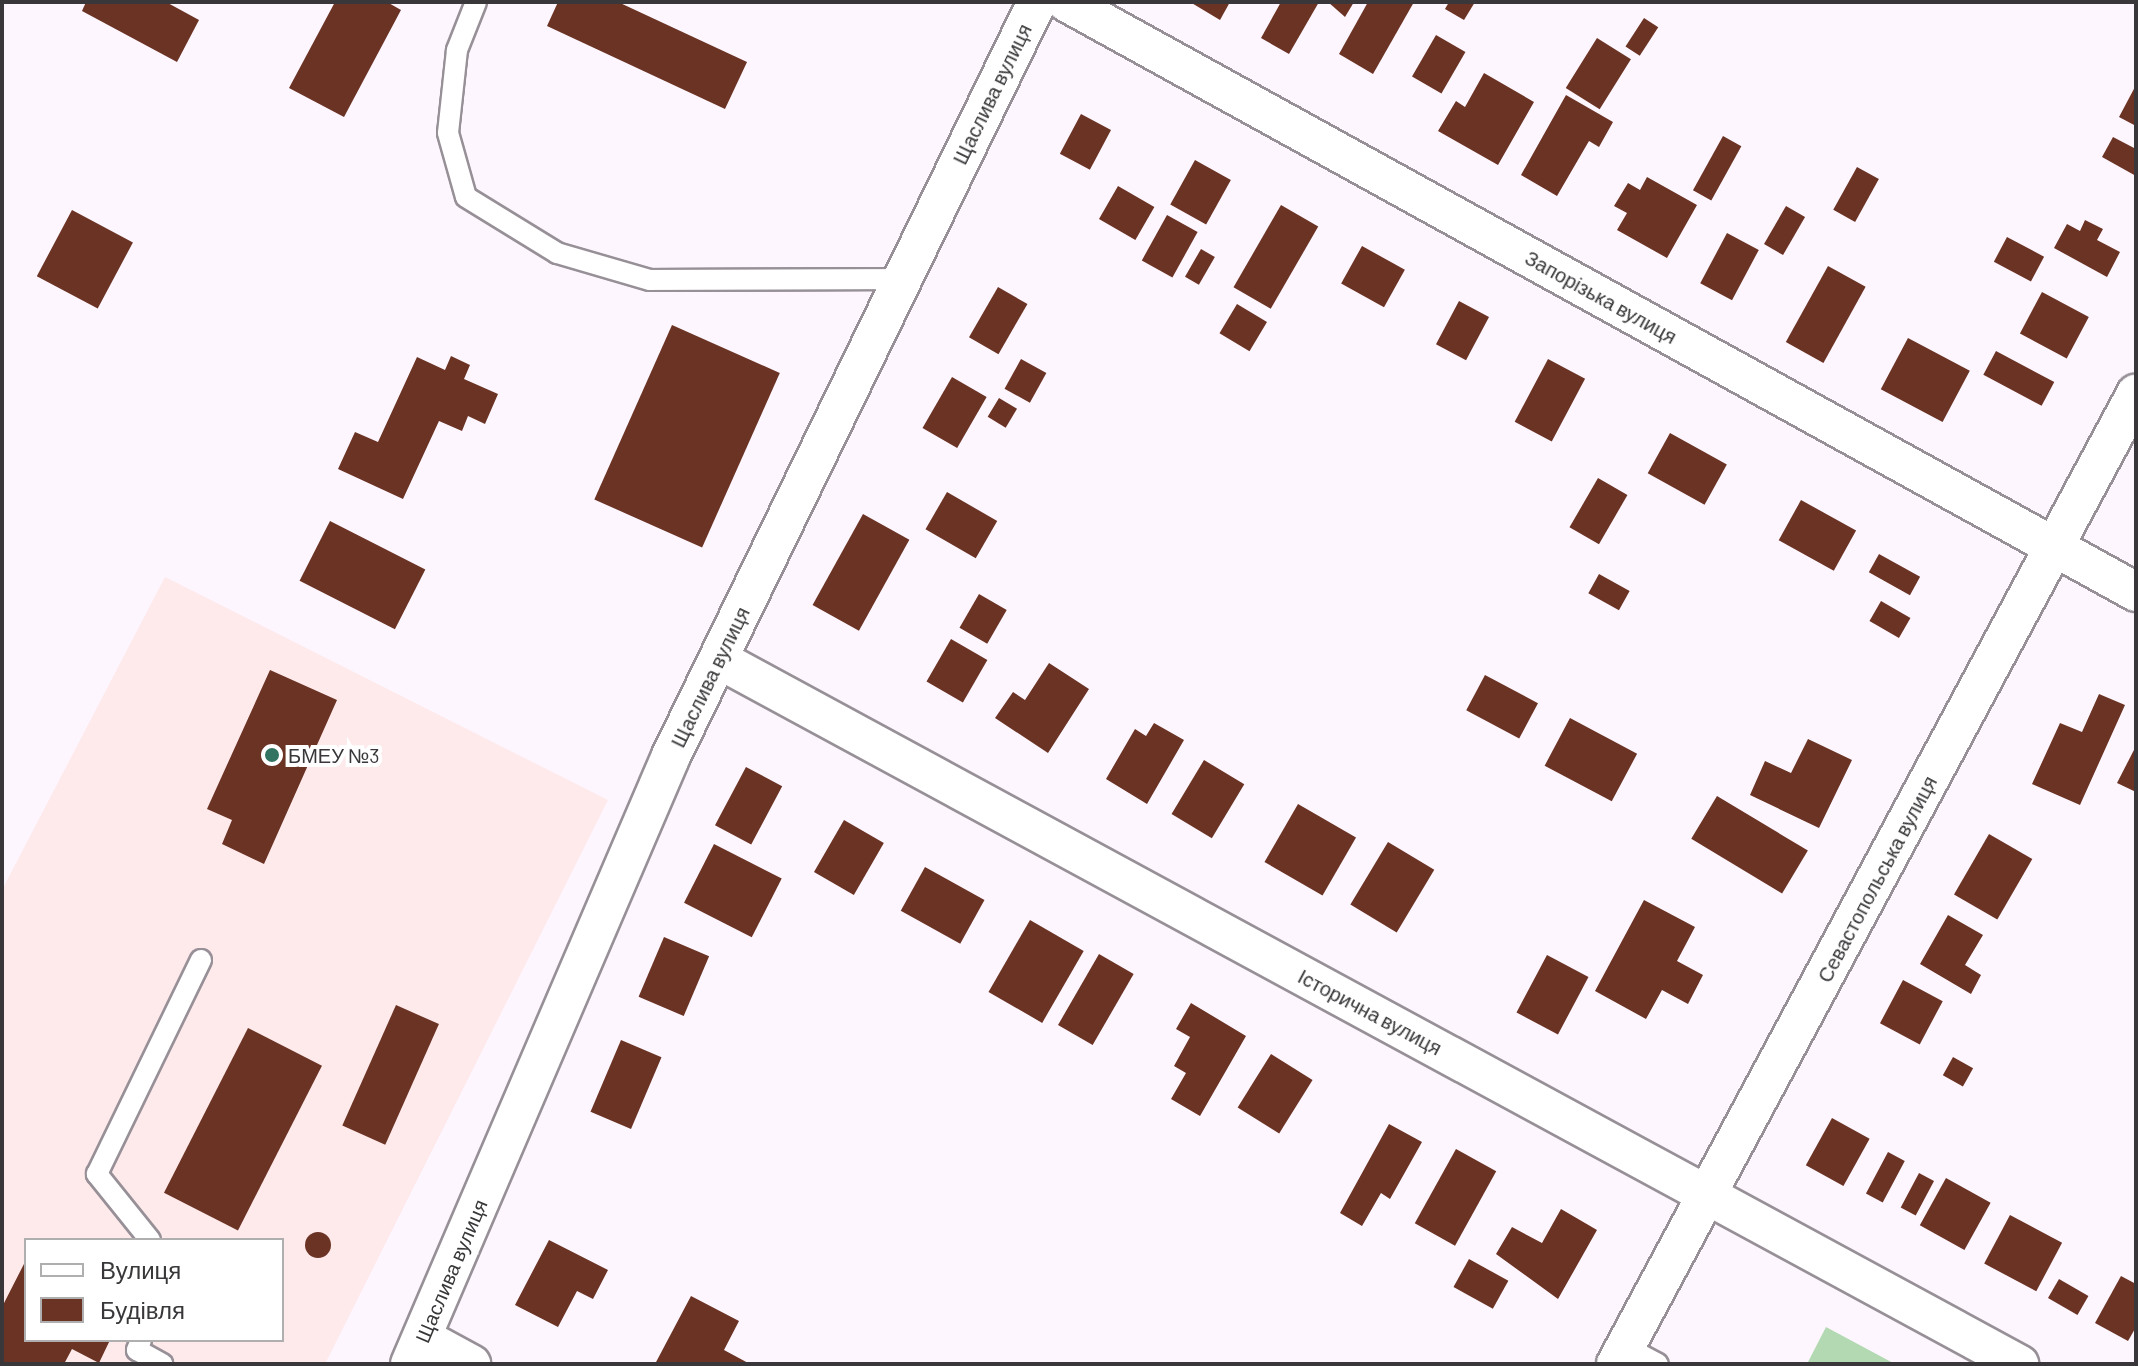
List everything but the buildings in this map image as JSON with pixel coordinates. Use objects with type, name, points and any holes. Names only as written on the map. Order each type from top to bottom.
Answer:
[{"type":"street","name":"Щаслива вулиця","points":[[416,1351],[671,756],[1037,2]]},
{"type":"street","name":"Запорізька вулиця","points":[[1066,2],[2136,592]]},
{"type":"street","name":"Севастопольська вулиця","points":[[1633,1358],[1709,1195],[2136,394]]},
{"type":"street","name":"Історична вулиця","points":[[720,660],[2019,1364]]},
{"type":"street","points":[[416,1351],[471,1364]]},
{"type":"lane","points":[[476,2],[457,50],[448,133],[466,197],[557,253],[650,280],[903,279]]},
{"type":"lane","points":[[148,1238],[97,1174],[201,960]]},
{"type":"lane","points":[[140,1342],[137,1350],[162,1364]]},
{"type":"shaded area","points":[[165,577],[608,800],[325,1364],[2,1364],[2,890]]},
{"type":"green space","points":[[1826,1327],[1895,1364],[1807,1364]]},
{"type":"place","name":"БМЕУ №3","points":[[272,755]]}]
